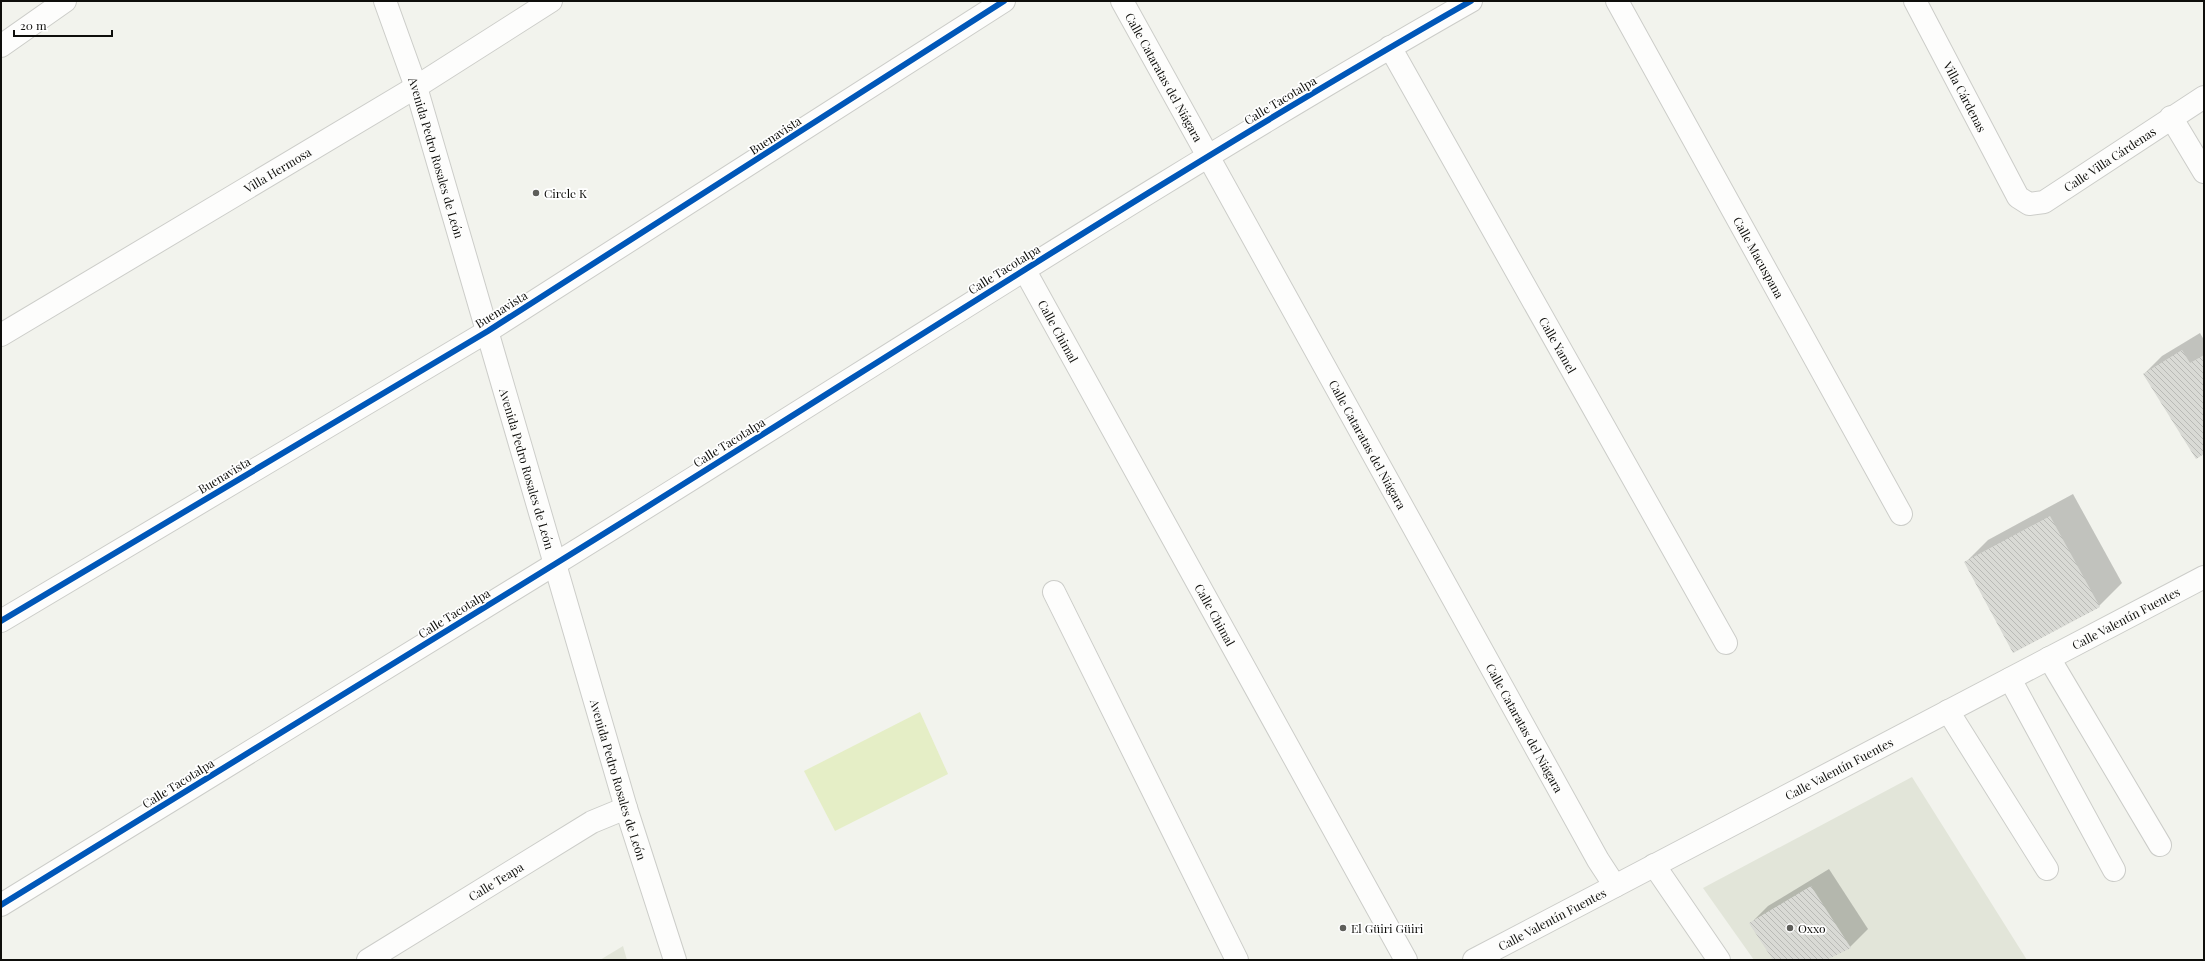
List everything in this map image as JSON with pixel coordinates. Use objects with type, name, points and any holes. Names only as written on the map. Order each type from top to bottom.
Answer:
[{"type":"street","points":[[1,46],[65,1]]},
{"type":"street","name":"Avenida Pedro Rosales de León","points":[[385,1],[416,87],[626,808],[675,960]]},
{"type":"street","name":"Villa Hermosa","points":[[1,335],[416,87],[551,1]]},
{"type":"street","name":"Buenavista","points":[[1,620],[488,331],[1004,1]]},
{"type":"street","name":"Calle Cataratas del Niágara","points":[[1122,1],[1210,156],[1594,853],[1615,886]]},
{"type":"street","name":"Calle Tacotalpa","points":[[1,905],[556,564],[1024,269],[1390,47],[1472,1]]},
{"type":"street","name":"Calle Macuspana","points":[[1617,1],[1901,514]]},
{"type":"street","name":"Villa Cárdenas","points":[[1922,4],[2016,191]]},
{"type":"street","name":"Calle Yamel","points":[[1390,47],[1726,643]]},
{"type":"street","name":"Calle Villa Cárdenas","points":[[2016,191],[2018,197],[2029,204],[2044,202],[2204,96]]},
{"type":"street","points":[[2171,117],[2204,172]]},
{"type":"street","name":"Calle Chimal","points":[[1024,269],[1406,960]]},
{"type":"street","name":"Calle Valentín Fuentes","points":[[1474,960],[2204,577]]},
{"type":"street","points":[[1054,592],[1237,960]]},
{"type":"street","points":[[2049,658],[2160,845]]},
{"type":"street","points":[[2010,679],[2114,870]]},
{"type":"street","points":[[1948,711],[2047,869]]},
{"type":"street","name":"Calle Teapa","points":[[368,960],[592,822],[626,808]]},
{"type":"street","points":[[1654,865],[1719,960]]},
{"type":"shaded area","points":[[1912,777],[2027,960],[1754,960],[1703,888]]},
{"type":"shaded area","points":[[623,946],[627,960],[600,960]]},
{"type":"green space","points":[[920,712],[948,774],[835,831],[804,771]]},
{"type":"building","points":[[2182,350],[2190,363],[2204,355],[2204,454],[2196,459],[2143,374]]},
{"type":"building","points":[[2050,516],[2100,607],[2013,653],[1964,562]]},
{"type":"building","points":[[1811,886],[1851,948],[1826,960],[1773,960],[1749,923]]},
{"type":"cycle path","points":[[1,621],[488,331],[1004,1]]},
{"type":"cycle path","points":[[1,905],[555,564],[1125,207],[1355,68],[1471,1]]},
{"type":"place","name":"Circle K","points":[[536,193]]},
{"type":"place","name":"El Güiri Güiri","points":[[1343,928]]},
{"type":"place","name":"Oxxo","points":[[1790,928]]}]
